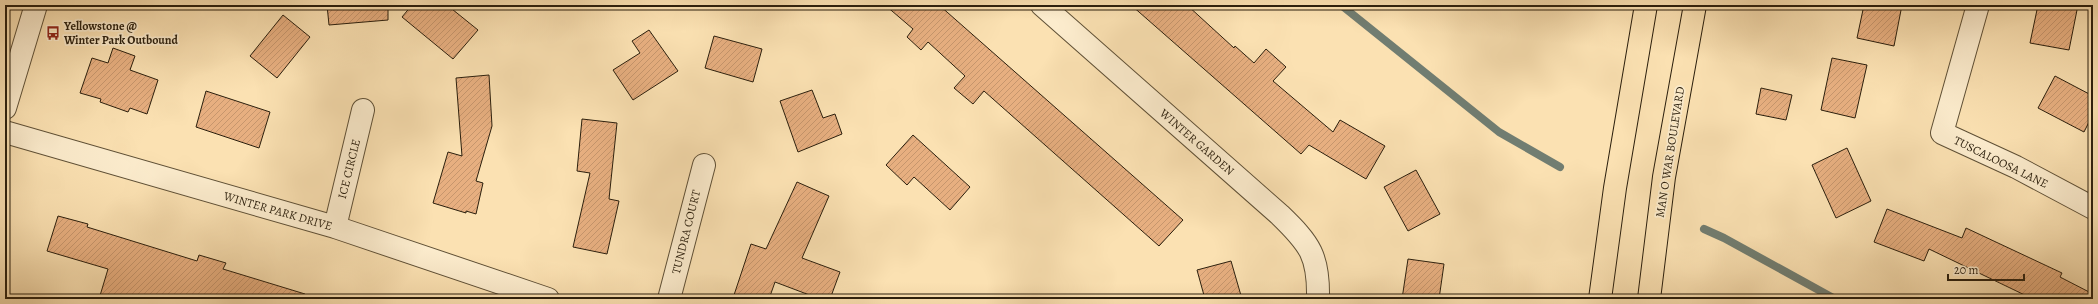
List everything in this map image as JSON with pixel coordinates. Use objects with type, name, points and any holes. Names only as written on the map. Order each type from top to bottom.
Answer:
[{"type":"main road","points":[[1600,299],[1616,180],[1646,5]]},
{"type":"main road","name":"MAN O WAR BOULEVARD","points":[[1648,299],[1664,177],[1695,5]]},
{"type":"street","points":[[5,108],[36,5]]},
{"type":"street","name":"WINTER GARDEN","points":[[1042,5],[1280,215],[1299,234],[1313,254],[1316,264],[1318,299]]},
{"type":"street","name":"TUSCALOOSA LANE","points":[[1978,5],[1942,133],[2016,167],[2093,208]]},
{"type":"street","name":"ICE CIRCLE","points":[[334,227],[363,110]]},
{"type":"street","name":"WINTER PARK DRIVE","points":[[5,132],[334,227],[548,299]]},
{"type":"street","name":"TUNDRA COURT","points":[[669,299],[704,165]]},
{"type":"building","points":[[327,5],[388,5],[388,20],[329,25]]},
{"type":"building","points":[[412,5],[447,5],[478,30],[453,59],[402,17]]},
{"type":"building","points":[[885,5],[939,5],[1183,220],[1159,246],[984,91],[973,104],[954,88],[965,76],[928,42],[921,50],[907,37],[913,29]]},
{"type":"building","points":[[1131,5],[1187,5],[1234,48],[1235,46],[1254,63],[1266,49],[1286,67],[1273,81],[1333,132],[1340,120],[1385,146],[1366,179],[1309,145],[1301,154]]},
{"type":"building","points":[[1864,5],[1902,5],[1894,46],[1857,38]]},
{"type":"building","points":[[2038,5],[2078,5],[2069,50],[2030,43]]},
{"type":"building","points":[[283,15],[310,37],[277,78],[250,56]]},
{"type":"building","points":[[649,30],[678,71],[633,100],[613,70],[640,53],[632,41]]},
{"type":"building","points":[[714,36],[762,49],[753,82],[705,68]]},
{"type":"building","points":[[113,48],[135,56],[130,70],[158,80],[147,114],[130,108],[128,112],[100,102],[101,99],[80,93],[92,58],[108,63]]},
{"type":"building","points":[[1832,58],[1867,65],[1855,118],[1821,110]]},
{"type":"building","points":[[489,75],[492,126],[476,181],[483,183],[476,214],[466,211],[466,213],[433,203],[448,152],[462,156],[456,78]]},
{"type":"building","points":[[2055,76],[2093,96],[2093,114],[2084,132],[2038,108]]},
{"type":"building","points":[[1761,88],[1792,95],[1786,120],[1756,114]]},
{"type":"building","points":[[812,90],[823,118],[835,114],[842,134],[798,152],[780,101]]},
{"type":"building","points":[[206,91],[270,112],[259,148],[196,127]]},
{"type":"building","points":[[582,119],[617,123],[609,199],[619,201],[607,254],[573,247],[590,173],[577,171]]},
{"type":"building","points":[[913,135],[970,187],[950,210],[914,177],[907,185],[886,165]]},
{"type":"building","points":[[1847,148],[1871,201],[1836,218],[1812,165]]},
{"type":"building","points":[[1416,170],[1440,214],[1408,231],[1384,187]]},
{"type":"building","points":[[797,182],[829,196],[802,258],[840,272],[830,299],[820,299],[775,282],[769,299],[746,299],[734,295],[751,244],[766,249]]},
{"type":"building","points":[[1887,209],[1962,238],[1966,228],[2062,273],[2060,277],[2093,294],[2093,299],[2033,299],[1929,249],[1924,261],[1874,242]]},
{"type":"building","points":[[58,216],[88,224],[87,227],[197,261],[199,255],[226,263],[223,269],[305,294],[304,299],[99,299],[108,269],[47,251]]},
{"type":"building","points":[[1408,259],[1444,264],[1439,299],[1402,299]]},
{"type":"building","points":[[1231,261],[1242,299],[1205,299],[1197,270]]},
{"type":"waterway","points":[[1341,5],[1499,132],[1560,167]]},
{"type":"waterway","points":[[1704,229],[1724,238],[1835,299]]},
{"type":"place","name":"Yellowstone @ Winter Park Outbound","points":[[53,33]]}]
